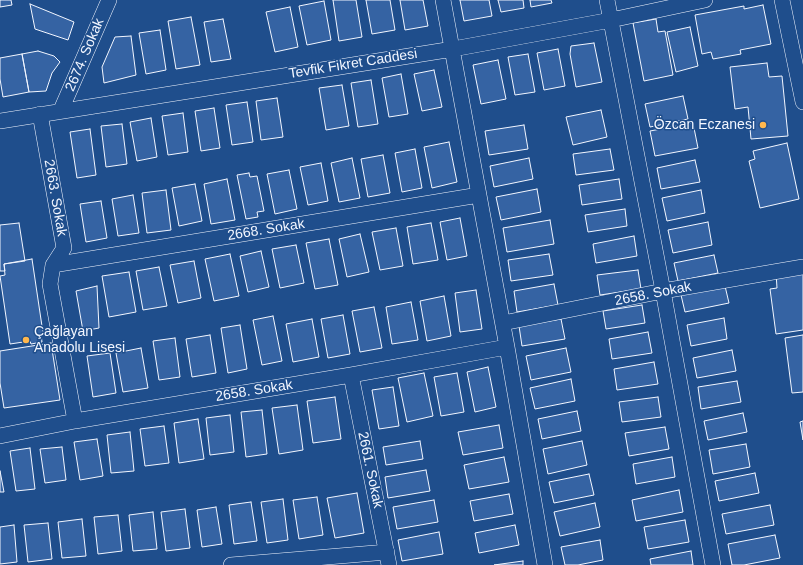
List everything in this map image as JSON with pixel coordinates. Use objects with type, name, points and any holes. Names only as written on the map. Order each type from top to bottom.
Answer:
[{"type":"street","name":"2674. Sokak","points":[[61,110],[109,0]]},
{"type":"street","points":[[443,0],[503,323],[545,565]]},
{"type":"street","points":[[607,0],[663,291],[713,565]]},
{"type":"street","name":"Tevfik Fikret Caddesi","points":[[0,121],[453,48],[611,20],[705,0]]},
{"type":"street","points":[[782,0],[803,102]]},
{"type":"street","name":"2663. Sokak","points":[[40,114],[64,248],[53,266],[50,284],[74,421]]},
{"type":"street","name":"2668. Sokak","points":[[53,266],[479,195]]},
{"type":"street","name":"2658. Sokak","points":[[503,323],[663,291],[803,267]]},
{"type":"street","name":"2658. Sokak","points":[[0,436],[74,421],[351,376],[507,347]]},
{"type":"street","name":"2661. Sokak","points":[[351,376],[388,558]]},
{"type":"street","points":[[231,565],[388,558]]},
{"type":"building","points":[[0,0],[11,0],[12,5],[0,7]]},
{"type":"building","points":[[333,0],[356,0],[362,37],[339,41]]},
{"type":"building","points":[[366,0],[390,0],[395,30],[372,34]]},
{"type":"building","points":[[400,0],[423,0],[428,26],[405,30]]},
{"type":"building","points":[[460,0],[489,0],[492,16],[464,21]]},
{"type":"building","points":[[498,0],[523,0],[524,8],[501,12]]},
{"type":"building","points":[[530,0],[551,0],[552,3],[531,7]]},
{"type":"building","points":[[324,1],[331,40],[307,45],[299,6]]},
{"type":"building","points":[[30,4],[74,22],[68,40],[35,29]]},
{"type":"building","points":[[763,5],[771,44],[740,50],[741,54],[713,59],[711,52],[702,54],[695,15],[744,6],[744,9]]},
{"type":"building","points":[[290,7],[298,47],[275,52],[266,12]]},
{"type":"building","points":[[191,17],[200,65],[176,69],[168,21]]},
{"type":"building","points":[[223,19],[231,59],[211,62],[204,22]]},
{"type":"building","points":[[656,19],[658,32],[665,31],[673,75],[644,81],[633,23]]},
{"type":"building","points":[[690,27],[698,66],[676,72],[667,32]]},
{"type":"building","points":[[160,30],[166,70],[146,74],[139,33]]},
{"type":"building","points":[[131,36],[136,75],[104,83],[102,67],[115,37]]},
{"type":"building","points":[[594,43],[602,82],[576,87],[570,54],[571,46]]},
{"type":"building","points":[[558,49],[565,86],[544,90],[537,53]]},
{"type":"building","points":[[38,51],[54,56],[60,62],[52,73],[46,91],[29,92],[22,54]]},
{"type":"building","points":[[22,54],[29,92],[3,97],[0,79],[0,58]]},
{"type":"building","points":[[528,54],[535,92],[515,95],[508,57]]},
{"type":"building","points":[[498,60],[506,99],[481,104],[473,65]]},
{"type":"building","points":[[767,63],[769,77],[782,76],[788,136],[751,139],[748,107],[735,109],[730,67]]},
{"type":"building","points":[[434,70],[442,107],[422,111],[414,74]]},
{"type":"building","points":[[401,74],[408,114],[389,117],[382,78]]},
{"type":"building","points":[[371,80],[378,124],[358,127],[351,83]]},
{"type":"building","points":[[342,85],[349,126],[326,130],[319,88]]},
{"type":"building","points":[[683,96],[688,119],[650,127],[645,104]]},
{"type":"building","points":[[277,98],[283,137],[261,140],[256,101]]},
{"type":"building","points":[[247,102],[253,142],[232,145],[226,105]]},
{"type":"building","points":[[214,108],[220,148],[201,151],[195,111]]},
{"type":"building","points":[[601,110],[607,137],[573,145],[566,117]]},
{"type":"building","points":[[183,113],[188,152],[168,155],[162,116]]},
{"type":"building","points":[[151,118],[157,157],[137,161],[130,122]]},
{"type":"building","points":[[693,123],[698,148],[655,156],[650,131]]},
{"type":"building","points":[[122,124],[127,164],[106,167],[101,126]]},
{"type":"building","points":[[524,125],[528,149],[489,155],[485,131]]},
{"type":"building","points":[[90,129],[96,175],[77,178],[70,132]]},
{"type":"building","points":[[449,142],[457,182],[432,188],[424,147]]},
{"type":"building","points":[[787,143],[799,199],[760,208],[749,161],[755,159],[753,151]]},
{"type":"building","points":[[415,149],[422,188],[402,192],[395,153]]},
{"type":"building","points":[[610,149],[614,170],[576,175],[573,154]]},
{"type":"building","points":[[383,155],[390,193],[368,197],[361,159]]},
{"type":"building","points":[[352,158],[360,198],[339,202],[331,163]]},
{"type":"building","points":[[529,158],[533,179],[494,187],[490,166]]},
{"type":"building","points":[[695,160],[700,182],[661,189],[657,168]]},
{"type":"building","points":[[321,163],[328,201],[308,205],[300,167]]},
{"type":"building","points":[[289,170],[297,209],[275,214],[267,174]]},
{"type":"building","points":[[249,173],[250,177],[257,176],[264,211],[257,212],[258,217],[246,219],[237,175]]},
{"type":"building","points":[[227,179],[235,220],[211,224],[204,184]]},
{"type":"building","points":[[619,179],[622,199],[582,205],[579,185]]},
{"type":"building","points":[[195,184],[202,221],[179,226],[172,188]]},
{"type":"building","points":[[537,189],[541,212],[501,220],[496,197]]},
{"type":"building","points":[[166,190],[171,230],[147,233],[142,193]]},
{"type":"building","points":[[701,190],[705,213],[667,221],[662,198]]},
{"type":"building","points":[[133,195],[139,233],[118,236],[112,199]]},
{"type":"building","points":[[101,201],[107,238],[86,242],[80,204]]},
{"type":"building","points":[[625,209],[627,226],[588,232],[585,215]]},
{"type":"building","points":[[460,218],[467,256],[447,260],[440,222]]},
{"type":"building","points":[[550,220],[554,244],[507,252],[503,228]]},
{"type":"building","points":[[708,222],[712,245],[673,253],[668,230]]},
{"type":"building","points":[[19,223],[25,261],[4,264],[5,271],[0,271],[0,225]]},
{"type":"building","points":[[431,223],[438,260],[413,264],[407,227]]},
{"type":"building","points":[[396,228],[403,266],[380,270],[372,232]]},
{"type":"building","points":[[360,234],[369,272],[347,277],[339,239]]},
{"type":"building","points":[[634,236],[637,256],[596,263],[593,244]]},
{"type":"building","points":[[329,239],[338,285],[315,289],[306,243]]},
{"type":"building","points":[[296,245],[304,283],[280,288],[272,249]]},
{"type":"building","points":[[261,251],[269,287],[248,292],[240,256]]},
{"type":"building","points":[[230,254],[239,296],[214,301],[205,259]]},
{"type":"building","points":[[549,254],[553,275],[511,281],[508,260]]},
{"type":"building","points":[[714,255],[718,273],[678,281],[674,263]]},
{"type":"building","points":[[32,259],[43,333],[41,334],[42,342],[31,344],[30,341],[10,344],[0,276],[5,275],[4,264]]},
{"type":"building","points":[[194,261],[201,298],[178,303],[170,265]]},
{"type":"building","points":[[159,267],[167,306],[143,310],[136,271]]},
{"type":"building","points":[[803,269],[803,330],[776,334],[770,289],[777,288],[776,273]]},
{"type":"building","points":[[638,270],[641,289],[600,295],[597,275]]},
{"type":"building","points":[[129,272],[136,312],[109,317],[102,276]]},
{"type":"building","points":[[554,284],[558,305],[517,312],[514,291]]},
{"type":"building","points":[[97,286],[99,328],[83,331],[76,291]]},
{"type":"building","points":[[725,286],[729,303],[685,312],[681,295]]},
{"type":"building","points":[[476,290],[482,329],[460,332],[455,293]]},
{"type":"building","points":[[444,296],[451,336],[427,341],[420,301]]},
{"type":"building","points":[[411,302],[418,340],[392,344],[386,307]]},
{"type":"building","points":[[642,305],[645,323],[606,329],[603,311]]},
{"type":"building","points":[[374,307],[382,348],[360,352],[352,311]]},
{"type":"building","points":[[343,315],[350,354],[328,358],[321,319]]},
{"type":"building","points":[[273,316],[282,361],[262,365],[253,320]]},
{"type":"building","points":[[724,318],[727,339],[691,346],[687,325]]},
{"type":"building","points":[[312,319],[319,357],[293,362],[286,324]]},
{"type":"building","points":[[561,319],[565,339],[522,346],[519,326]]},
{"type":"building","points":[[240,325],[247,369],[228,373],[221,328]]},
{"type":"building","points":[[648,332],[652,353],[612,359],[609,339]]},
{"type":"building","points":[[210,335],[216,373],[192,377],[186,339]]},
{"type":"building","points":[[803,335],[803,392],[792,393],[785,338]]},
{"type":"building","points":[[175,338],[180,377],[159,380],[153,341]]},
{"type":"building","points":[[51,343],[60,400],[4,408],[0,383],[0,351]]},
{"type":"building","points":[[141,348],[148,388],[123,392],[116,353]]},
{"type":"building","points":[[566,348],[571,372],[531,380],[526,356]]},
{"type":"building","points":[[732,350],[736,371],[697,378],[693,358]]},
{"type":"building","points":[[110,353],[116,393],[93,397],[87,356]]},
{"type":"building","points":[[654,362],[658,384],[617,390],[614,369]]},
{"type":"building","points":[[488,367],[496,407],[475,412],[467,372]]},
{"type":"building","points":[[424,373],[433,416],[407,422],[398,378]]},
{"type":"building","points":[[457,373],[464,412],[441,416],[434,377]]},
{"type":"building","points":[[571,379],[575,401],[535,409],[530,388]]},
{"type":"building","points":[[737,381],[741,402],[701,409],[698,387]]},
{"type":"building","points":[[393,387],[399,426],[379,429],[372,390]]},
{"type":"building","points":[[335,397],[341,439],[313,443],[307,401]]},
{"type":"building","points":[[658,397],[661,417],[622,422],[619,402]]},
{"type":"building","points":[[297,405],[303,450],[279,454],[272,408]]},
{"type":"building","points":[[262,410],[267,454],[246,457],[241,412]]},
{"type":"building","points":[[577,411],[581,431],[542,439],[538,419]]},
{"type":"building","points":[[743,413],[747,432],[708,440],[704,421]]},
{"type":"building","points":[[230,415],[234,452],[210,455],[206,418]]},
{"type":"building","points":[[198,419],[204,459],[179,463],[174,423]]},
{"type":"building","points":[[803,421],[803,440],[800,422]]},
{"type":"building","points":[[499,425],[503,448],[463,455],[458,432]]},
{"type":"building","points":[[164,426],[169,463],[145,466],[140,429]]},
{"type":"building","points":[[665,427],[669,449],[629,456],[625,433]]},
{"type":"building","points":[[130,432],[134,471],[111,473],[107,435]]},
{"type":"building","points":[[97,439],[103,476],[80,480],[74,442]]},
{"type":"building","points":[[420,441],[423,459],[386,465],[383,447]]},
{"type":"building","points":[[582,441],[587,465],[548,474],[543,449]]},
{"type":"building","points":[[746,444],[750,467],[713,474],[709,450]]},
{"type":"building","points":[[62,447],[66,480],[45,483],[40,449]]},
{"type":"building","points":[[30,448],[35,489],[16,491],[10,451]]},
{"type":"building","points":[[504,457],[509,482],[469,489],[464,465]]},
{"type":"building","points":[[672,457],[675,477],[636,484],[633,464]]},
{"type":"building","points":[[426,470],[430,491],[388,498],[385,477]]},
{"type":"building","points":[[0,471],[4,492],[0,492]]},
{"type":"building","points":[[755,473],[759,493],[719,501],[715,481]]},
{"type":"building","points":[[589,474],[594,495],[554,503],[549,482]]},
{"type":"building","points":[[679,490],[683,512],[636,521],[632,500]]},
{"type":"building","points":[[357,493],[364,533],[335,538],[327,498]]},
{"type":"building","points":[[509,494],[513,514],[474,521],[470,501]]},
{"type":"building","points":[[317,497],[323,535],[299,539],[293,500]]},
{"type":"building","points":[[283,499],[288,540],[267,543],[261,502]]},
{"type":"building","points":[[434,500],[438,522],[397,529],[393,507]]},
{"type":"building","points":[[251,502],[257,541],[234,544],[229,505]]},
{"type":"building","points":[[595,503],[600,527],[560,536],[554,512]]},
{"type":"building","points":[[770,505],[774,525],[726,534],[722,514]]},
{"type":"building","points":[[216,507],[222,544],[202,547],[197,510]]},
{"type":"building","points":[[185,509],[190,548],[166,551],[161,512]]},
{"type":"building","points":[[153,512],[157,549],[133,551],[129,515]]},
{"type":"building","points":[[118,515],[122,551],[98,554],[94,517]]},
{"type":"building","points":[[82,519],[86,556],[62,558],[58,522]]},
{"type":"building","points":[[685,520],[689,542],[648,549],[644,527]]},
{"type":"building","points":[[48,523],[52,559],[28,562],[24,525]]},
{"type":"building","points":[[14,525],[17,562],[0,564],[0,527]]},
{"type":"building","points":[[515,525],[519,545],[479,553],[475,533]]},
{"type":"building","points":[[439,532],[443,554],[402,561],[398,540]]},
{"type":"building","points":[[775,535],[780,558],[744,565],[732,565],[728,544]]},
{"type":"building","points":[[600,540],[603,560],[578,565],[565,565],[561,547]]},
{"type":"building","points":[[691,551],[693,565],[651,565],[650,559]]},
{"type":"building","points":[[523,561],[523,565],[494,565]]},
{"type":"place","name":"Özcan Eczanesi","points":[[763,125]]},
{"type":"place","name":"Çağlayan Anadolu Lisesi","points":[[26,340]]}]
